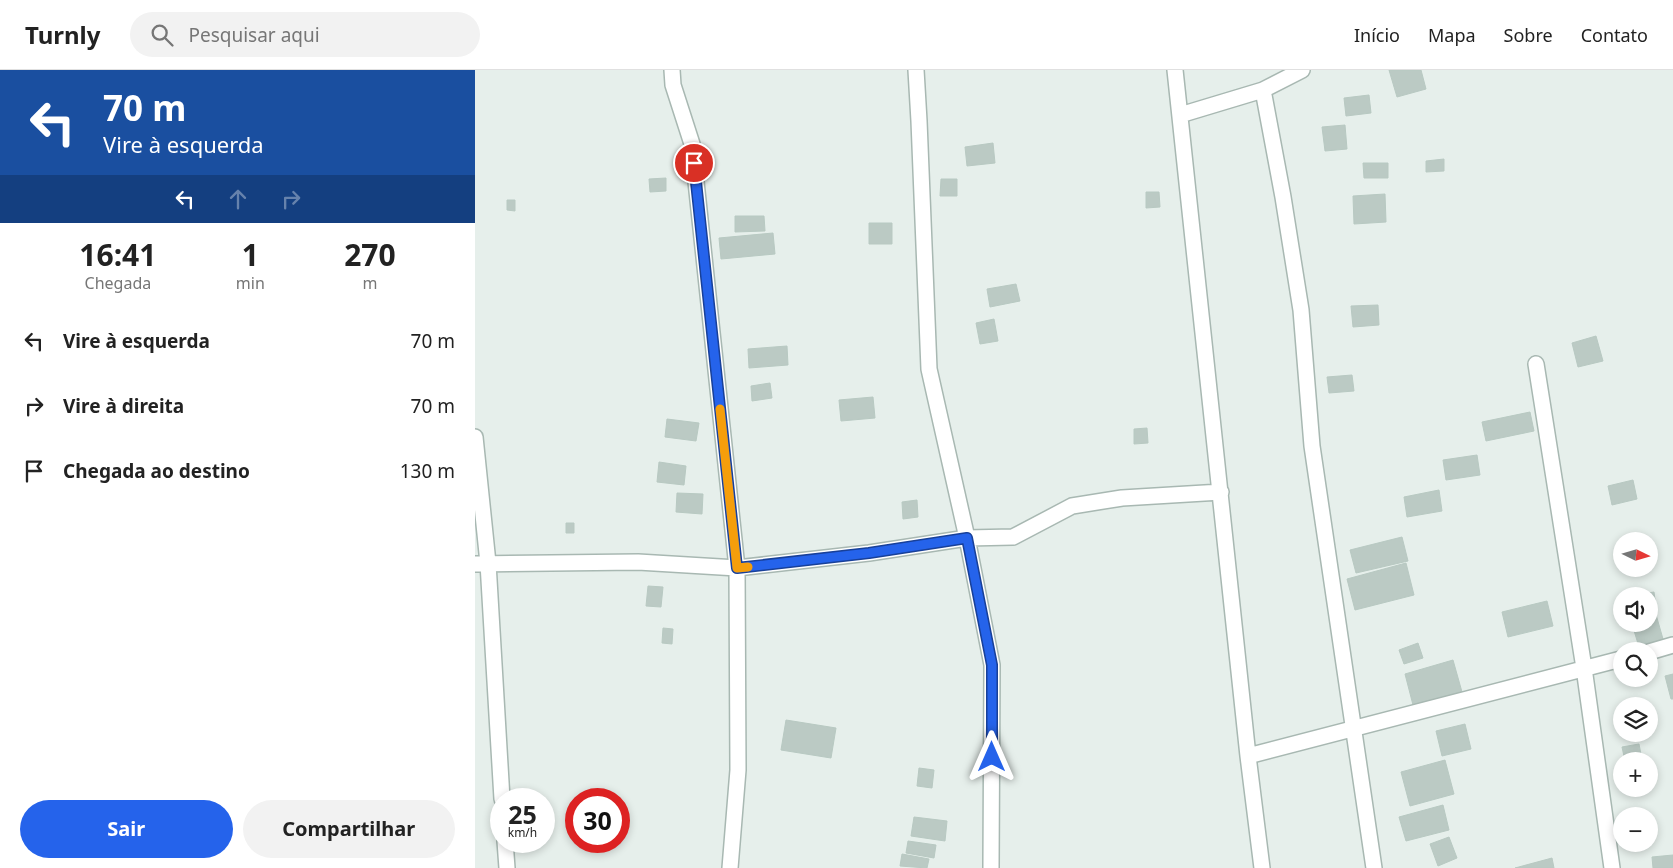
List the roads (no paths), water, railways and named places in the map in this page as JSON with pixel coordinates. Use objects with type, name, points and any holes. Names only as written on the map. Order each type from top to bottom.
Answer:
[{"type":"street","points":[[672,70],[673,85],[691,144],[737,568],[739,770],[730,868]]},
{"type":"street","points":[[916,70],[929,369],[967,538],[992,665],[991,868]]},
{"type":"street","points":[[1175,70],[1248,756],[1262,868]]},
{"type":"street","points":[[1180,114],[1263,90],[1302,70]]},
{"type":"street","points":[[1263,90],[1301,310],[1312,446],[1374,868]]},
{"type":"street","points":[[1537,364],[1584,668],[1612,868]]},
{"type":"street","points":[[475,437],[482,564],[501,788]]},
{"type":"street","points":[[482,564],[638,562],[737,568],[869,553],[967,538],[1013,537],[1072,506],[1122,498],[1221,492]]},
{"type":"street","points":[[1658,649],[1673,645]]},
{"type":"street","points":[[1248,756],[1613,661]]},
{"type":"street","points":[[506,853],[507,868]]}]
